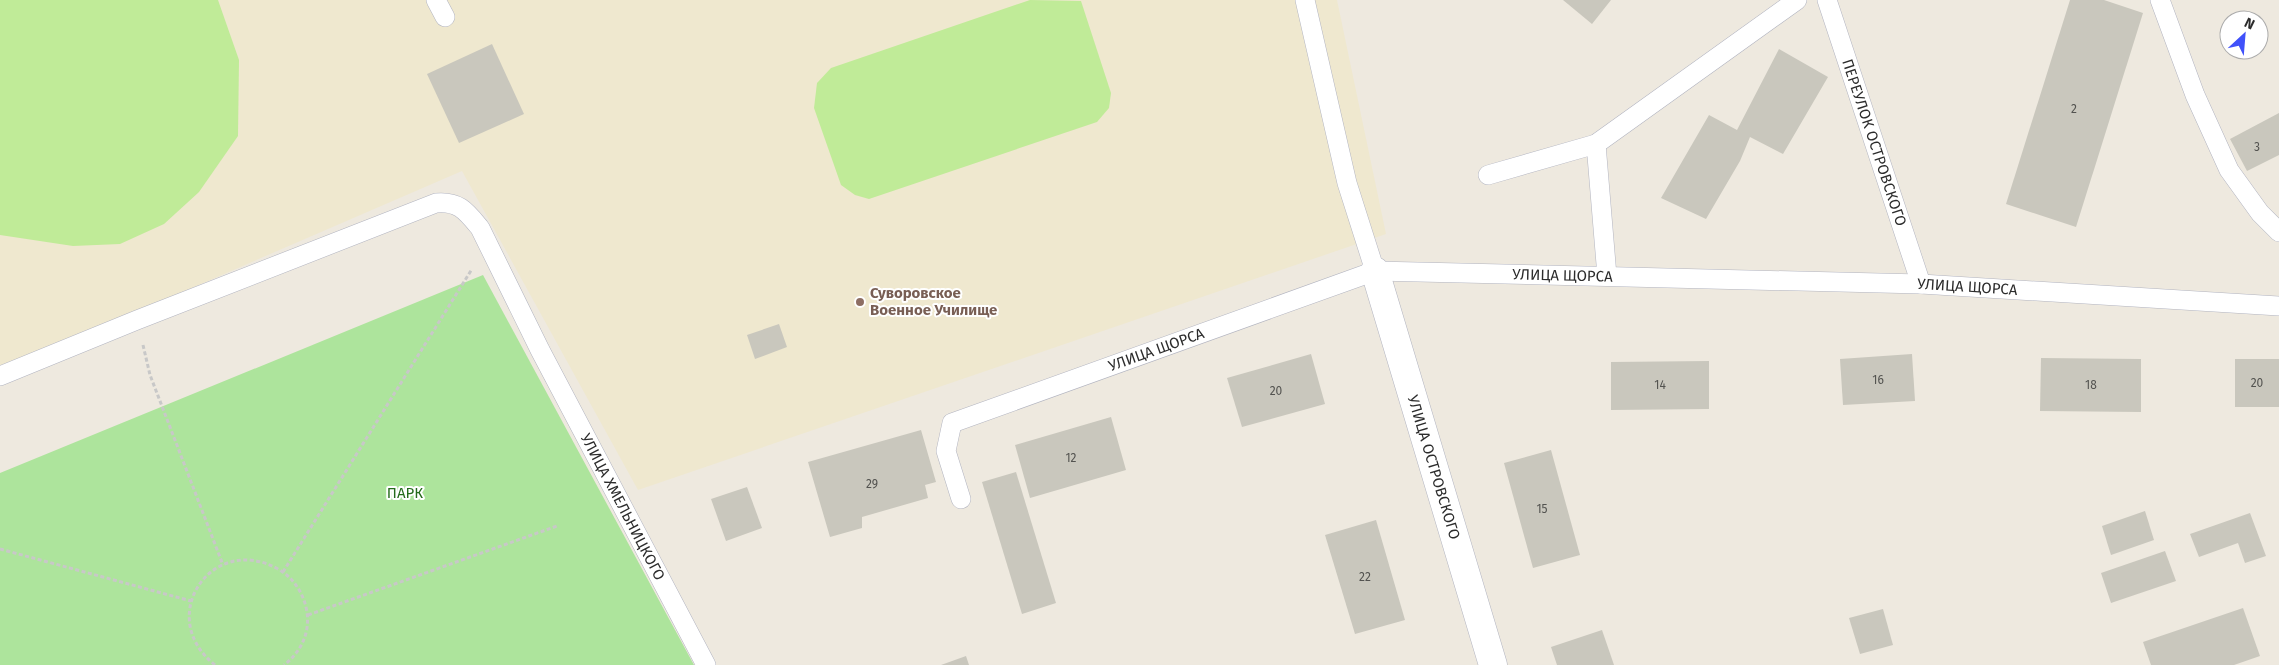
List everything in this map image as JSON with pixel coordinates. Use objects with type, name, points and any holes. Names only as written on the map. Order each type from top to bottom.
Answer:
[{"type":"street","name":"УЛИЦА ОСТРОВСКОГО","points":[[1375,271],[1493,665]]},
{"type":"lane","points":[[436,0],[445,17]]},
{"type":"lane","points":[[1305,0],[1348,183],[1375,271]]},
{"type":"lane","points":[[1488,175],[1596,144],[1797,0]]},
{"type":"lane","name":"ПЕРЕУЛОК ОСТРОВСКОГО","points":[[1827,0],[1921,284]]},
{"type":"lane","points":[[2160,0],[2195,95],[2228,170],[2260,214],[2279,232]]},
{"type":"lane","points":[[1596,144],[1606,276]]},
{"type":"lane","name":"УЛИЦА ХМЕЛЬНИЦКОГО","points":[[0,376],[137,320],[436,203],[450,202],[466,211],[480,228],[540,350],[706,665]]},
{"type":"lane","name":"УЛИЦА ЩОРСА","points":[[961,500],[946,450],[952,423],[1375,271],[1921,284],[2279,306]]},
{"type":"path","points":[[283,572],[488,243]]},
{"type":"path","points":[[137,320],[150,375],[223,565]]},
{"type":"path","points":[[308,615],[557,526]]},
{"type":"path","points":[[0,549],[191,601]]},
{"type":"path","points":[[214,665],[199,650],[190,631],[189,611],[191,601],[199,583],[210,572],[223,565],[243,560],[253,560],[264,562],[283,572],[297,586],[306,605],[308,615],[307,630],[302,644],[297,653],[284,665]]},
{"type":"shaded area","name":"Суворовское Военное Училище","points":[[0,0],[1337,0],[1386,234],[638,490],[462,171],[0,371]]},
{"type":"green space","points":[[0,0],[218,0],[239,60],[238,136],[199,192],[164,224],[120,244],[73,246],[0,235]]},
{"type":"green space","points":[[1030,0],[1081,1],[1111,93],[1109,108],[1097,122],[869,199],[855,195],[841,185],[814,108],[817,83],[831,68]]},
{"type":"green space","name":"ПАРК","points":[[483,275],[694,665],[0,665],[0,473]]},
{"type":"building","points":[[1563,0],[1611,0],[1592,24]]},
{"type":"building","points":[[2070,0],[2104,0],[2143,13],[2076,227],[2006,204]]},
{"type":"building","points":[[492,44],[524,114],[459,143],[427,74]]},
{"type":"building","points":[[1779,49],[1828,77],[1783,154],[1750,137],[1740,161],[1706,219],[1661,198],[1709,115],[1737,130]]},
{"type":"building","points":[[2279,113],[2279,155],[2247,171],[2230,139]]},
{"type":"building","points":[[779,324],[787,347],[755,359],[747,335]]},
{"type":"building","points":[[1311,354],[1325,404],[1242,427],[1227,378]]},
{"type":"building","points":[[1912,354],[1915,401],[1843,405],[1840,359]]},
{"type":"building","points":[[2041,358],[2141,359],[2141,412],[2040,411]]},
{"type":"building","points":[[2235,359],[2279,359],[2279,407],[2235,407]]},
{"type":"building","points":[[1709,361],[1709,409],[1611,410],[1611,362]]},
{"type":"building","points":[[1111,417],[1126,470],[1030,498],[1015,445]]},
{"type":"building","points":[[921,430],[936,482],[925,485],[928,498],[862,517],[862,528],[830,537],[808,462]]},
{"type":"building","points":[[1551,450],[1580,555],[1533,568],[1504,463]]},
{"type":"building","points":[[1016,472],[1056,603],[1022,614],[982,482]]},
{"type":"building","points":[[747,487],[762,528],[726,541],[711,499]]},
{"type":"building","points":[[2145,511],[2154,540],[2111,555],[2102,526]]},
{"type":"building","points":[[2250,513],[2266,556],[2245,563],[2238,543],[2199,557],[2190,534]]},
{"type":"building","points":[[1376,520],[1405,620],[1355,634],[1325,535]]},
{"type":"building","points":[[2165,551],[2176,581],[2111,603],[2101,573]]},
{"type":"building","points":[[2243,608],[2260,656],[2234,665],[2151,665],[2143,642]]},
{"type":"building","points":[[1883,609],[1893,645],[1860,654],[1849,618]]},
{"type":"building","points":[[1602,630],[1614,665],[1557,665],[1551,647]]},
{"type":"building","points":[[966,656],[969,665],[941,665]]},
{"type":"place","name":"Суворовское Военное Училище","points":[[860,302]]}]
